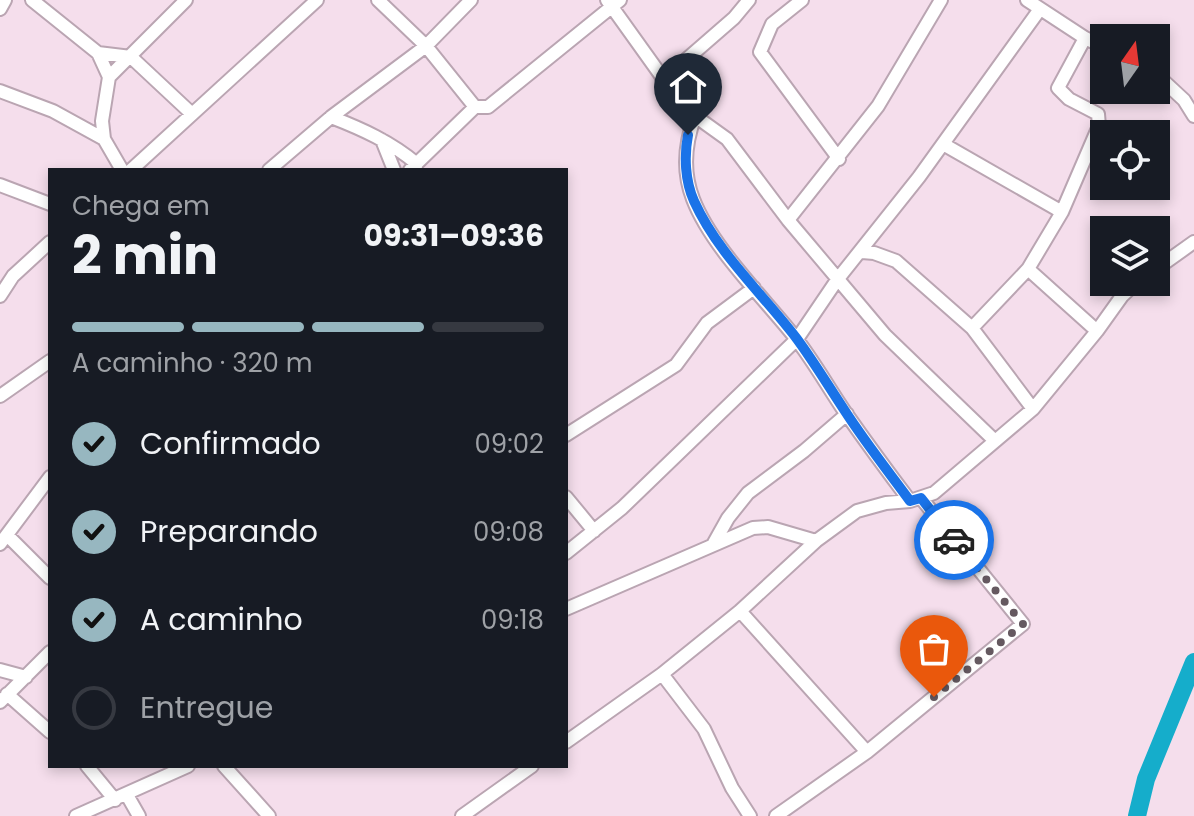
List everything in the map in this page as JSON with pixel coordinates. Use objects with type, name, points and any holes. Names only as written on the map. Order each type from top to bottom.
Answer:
[{"type":"street","points":[[0,9],[5,0]]},
{"type":"street","points":[[32,0],[98,53],[109,77],[102,121],[104,139],[121,168]]},
{"type":"street","points":[[133,168],[317,0]]},
{"type":"street","points":[[378,0],[426,46],[475,107]]},
{"type":"street","points":[[271,168],[331,117],[426,46],[471,0]]},
{"type":"street","points":[[665,78],[734,18],[749,0]]},
{"type":"street","points":[[802,0],[772,24],[760,52],[839,159]]},
{"type":"street","points":[[788,220],[878,106],[941,0]]},
{"type":"street","points":[[1027,0],[1090,40]]},
{"type":"street","points":[[331,117],[382,140],[414,167],[475,107],[488,107],[613,2],[675,95],[695,116],[727,139],[788,220],[885,335],[994,440]]},
{"type":"street","points":[[109,77],[180,3]]},
{"type":"street","points":[[568,551],[594,531],[797,339],[837,280],[943,144],[1040,9]]},
{"type":"street","points":[[972,328],[1028,269],[1062,212],[1099,126],[1098,114],[1069,99],[1058,88],[1085,38]]},
{"type":"street","points":[[98,53],[131,57],[192,114]]},
{"type":"street","points":[[1170,87],[1184,100],[1194,116]]},
{"type":"street","points":[[0,91],[53,111],[104,139]]},
{"type":"street","points":[[695,116],[685,151],[693,199],[720,244],[797,339],[847,414],[915,500],[1023,624],[867,752],[776,816]]},
{"type":"street","points":[[382,140],[393,168]]},
{"type":"street","points":[[943,144],[1062,212]]},
{"type":"street","points":[[0,185],[48,203]]},
{"type":"street","points":[[1170,259],[1194,242]]},
{"type":"street","points":[[0,296],[6,276],[48,244]]},
{"type":"street","points":[[822,261],[874,253],[896,261],[972,328],[1033,409]]},
{"type":"street","points":[[1028,269],[1097,331]]},
{"type":"street","points":[[568,434],[676,365],[707,323],[754,288]]},
{"type":"street","points":[[568,741],[662,674],[740,611],[816,541],[857,511],[886,503],[915,500],[934,493],[1033,409],[1122,296]]},
{"type":"street","points":[[0,396],[48,362]]},
{"type":"street","points":[[714,543],[728,518],[748,493],[847,414]]},
{"type":"street","points":[[48,480],[4,540],[48,576]]},
{"type":"street","points":[[568,499],[594,531]]},
{"type":"street","points":[[568,608],[753,528],[768,527],[816,541]]},
{"type":"street","points":[[792,536],[796,560]]},
{"type":"street","points":[[740,611],[867,752]]},
{"type":"street","points":[[48,654],[4,698],[48,731]]},
{"type":"street","points":[[0,670],[26,677]]},
{"type":"street","points":[[662,674],[704,729],[732,788],[750,816]]},
{"type":"street","points":[[89,768],[139,816]]},
{"type":"street","points":[[76,816],[179,768]]},
{"type":"street","points":[[226,768],[269,816]]},
{"type":"street","points":[[462,816],[529,768]]},
{"type":"waterway","points":[[1137,816],[1146,779],[1194,662]]},
{"type":"way so far","points":[[934,697],[1023,624],[954,540]]},
{"type":"route","points":[[688,135],[685,151],[687,175],[693,199],[705,222],[797,339],[910,501],[921,498],[954,540]]}]
